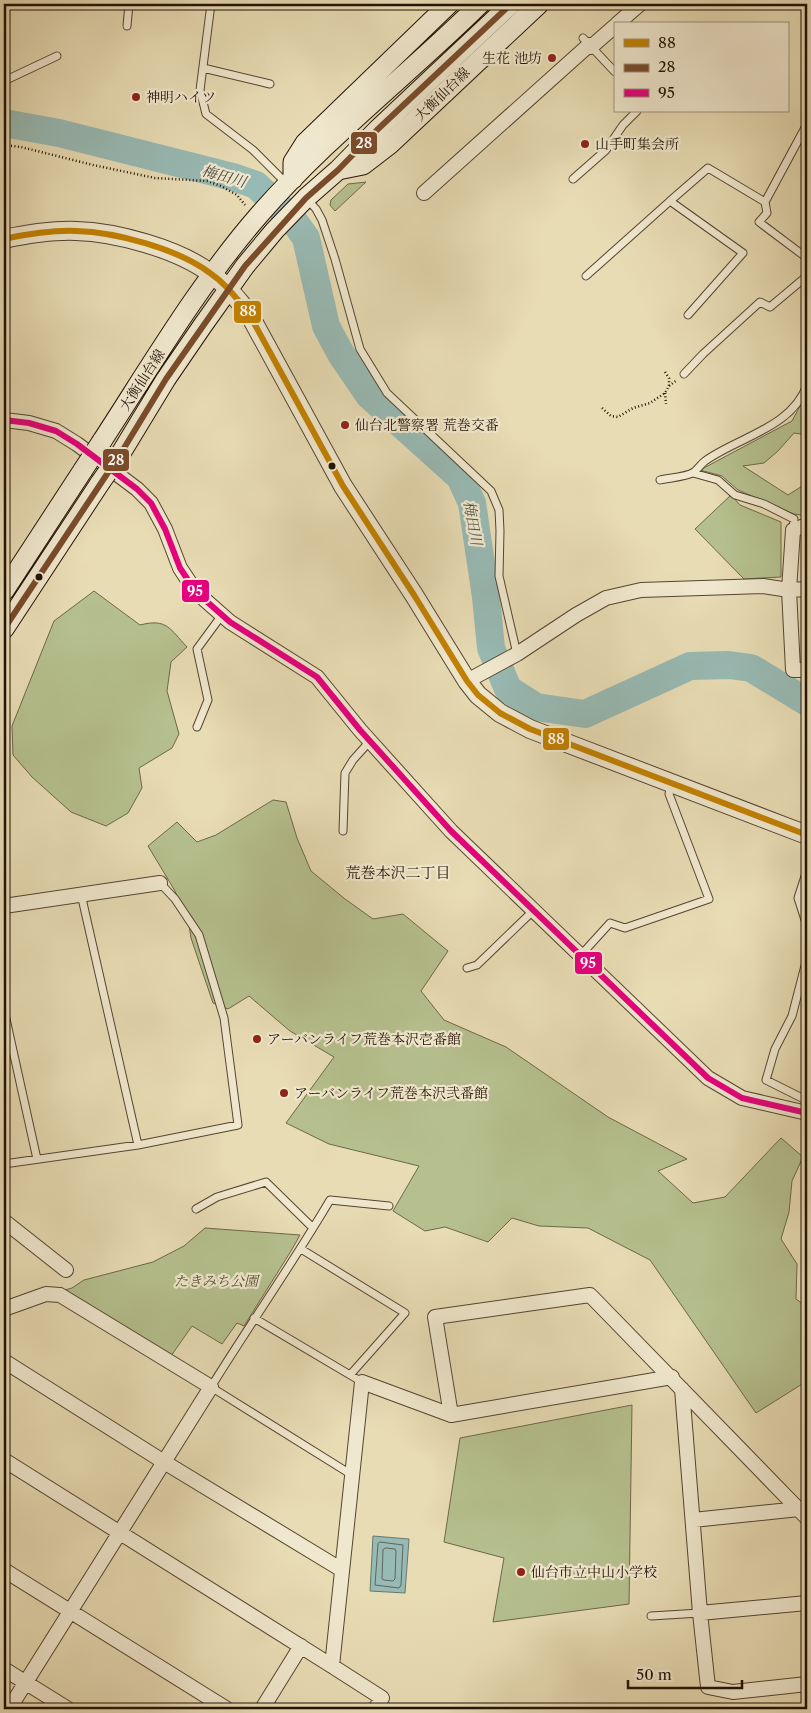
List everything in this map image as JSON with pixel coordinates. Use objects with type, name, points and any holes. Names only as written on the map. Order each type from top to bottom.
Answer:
[{"type":"main road","name":"大衡仙台線","points":[[287,184],[293,162],[305,143],[449,4]]},
{"type":"main road","name":"大衡仙台線","points":[[4,591],[153,361],[254,211],[287,184],[480,4]]},
{"type":"main road","name":"大衡仙台線","points":[[4,629],[121,453],[166,379],[244,266],[302,202],[338,170],[511,4]]},
{"type":"main road","name":"大衡仙台線","points":[[338,170],[363,165],[389,144],[539,4]]},
{"type":"street","points":[[619,22],[640,4]]},
{"type":"street","points":[[424,193],[588,43],[614,26]]},
{"type":"street","points":[[4,239],[47,231],[77,231],[110,236],[152,245],[192,261],[212,274],[248,312],[342,486],[478,694],[500,713],[530,729],[807,835]]},
{"type":"street","points":[[4,420],[29,423],[56,431],[78,444],[125,479],[151,503],[165,529],[180,568],[196,592],[230,622],[317,677],[370,741],[451,831],[708,1078],[742,1098],[807,1113]]},
{"type":"street","points":[[807,525],[793,530],[789,590],[792,670],[807,670]]},
{"type":"street","points":[[468,681],[517,654],[576,615],[606,598],[641,590],[763,586],[789,590],[807,589]]},
{"type":"street","points":[[4,906],[160,883]]},
{"type":"street","points":[[4,1221],[66,1270]]},
{"type":"street","points":[[4,1308],[46,1294],[60,1296],[211,1387],[10,1709]]},
{"type":"street","points":[[451,1415],[435,1317],[590,1295],[803,1513]]},
{"type":"street","points":[[4,1361],[164,1462],[342,1570]]},
{"type":"street","points":[[332,1666],[352,1475],[356,1378],[451,1415],[672,1377]]},
{"type":"street","points":[[682,1389],[700,1613],[708,1687],[734,1692],[807,1684]]},
{"type":"street","points":[[4,1460],[382,1698],[375,1709]]},
{"type":"street","points":[[693,1520],[803,1513]]},
{"type":"street","points":[[4,1570],[227,1709]]},
{"type":"street","points":[[700,1613],[807,1603]]},
{"type":"street","points":[[262,1709],[301,1646]]},
{"type":"street","points":[[4,1669],[68,1709]]},
{"type":"lane","points":[[127,26],[130,4]]},
{"type":"lane","points":[[211,4],[200,90],[206,114],[253,150],[287,184]]},
{"type":"lane","points":[[588,43],[614,71]]},
{"type":"lane","points":[[4,81],[57,56]]},
{"type":"lane","points":[[203,68],[270,84]]},
{"type":"lane","points":[[573,179],[606,150],[623,125],[636,112]]},
{"type":"lane","points":[[807,124],[765,202],[767,212],[759,222],[807,258]]},
{"type":"lane","points":[[586,276],[708,168],[765,202]]},
{"type":"lane","points":[[670,201],[743,253],[688,315]]},
{"type":"lane","points":[[302,202],[316,209],[335,258],[360,349],[387,393],[491,491],[499,510],[499,576],[517,654]]},
{"type":"lane","points":[[684,374],[760,302],[770,307],[807,276]]},
{"type":"lane","points":[[693,473],[704,462],[788,413],[804,394],[807,385]]},
{"type":"lane","points":[[660,480],[693,473],[718,480],[734,495],[764,504],[794,519],[793,530]]},
{"type":"lane","points":[[197,727],[208,700],[196,649],[222,615]]},
{"type":"lane","points":[[343,832],[345,773],[353,760],[370,741]]},
{"type":"lane","points":[[580,956],[610,923],[625,928],[708,899],[670,794],[671,783]]},
{"type":"lane","points":[[807,870],[798,898],[807,926]]},
{"type":"lane","points":[[4,1164],[138,1145],[238,1125],[224,1018],[199,935],[175,899],[160,883]]},
{"type":"lane","points":[[81,894],[138,1145]]},
{"type":"lane","points":[[467,968],[477,965],[534,911]]},
{"type":"lane","points":[[807,958],[792,1016],[775,1049],[766,1080],[807,1099]]},
{"type":"lane","points":[[4,1010],[37,1159]]},
{"type":"lane","points":[[196,1208],[218,1196],[266,1182],[313,1228]]},
{"type":"lane","points":[[352,1475],[211,1387],[330,1200],[389,1206]]},
{"type":"lane","points":[[254,1318],[356,1378],[405,1313],[301,1248]]},
{"type":"lane","points":[[651,1616],[700,1613]]},
{"type":"path","points":[[4,145],[21,147],[155,178],[207,181],[237,195],[254,211]]},
{"type":"path","points":[[666,372],[669,378],[669,386]]},
{"type":"path","points":[[602,408],[611,416],[618,417],[665,393],[669,386],[684,374]]},
{"type":"path","points":[[665,393],[666,404]]},
{"type":"green space","points":[[366,182],[335,211],[330,205],[331,200],[348,184]]},
{"type":"green space","points":[[807,393],[807,435],[794,433],[764,463],[743,466],[788,495],[807,483],[807,516],[794,514],[738,490],[722,476],[700,470],[792,421]]},
{"type":"green space","points":[[731,495],[740,505],[781,522],[781,577],[744,579],[695,529]]},
{"type":"green space","points":[[94,591],[140,625],[156,623],[172,630],[187,647],[171,662],[167,691],[179,734],[172,748],[139,768],[142,788],[128,813],[106,826],[71,812],[32,777],[13,755],[12,726],[54,621]]},
{"type":"green space","points":[[273,800],[286,802],[297,838],[311,871],[373,919],[403,914],[448,951],[421,991],[444,1020],[506,1047],[608,1117],[687,1159],[658,1171],[693,1203],[725,1197],[781,1138],[803,1157],[792,1181],[789,1212],[781,1239],[797,1264],[796,1299],[807,1307],[807,1381],[756,1413],[650,1260],[588,1228],[539,1226],[512,1218],[488,1242],[445,1227],[425,1231],[393,1211],[419,1166],[329,1144],[286,1123],[334,1057],[290,1031],[249,996],[228,1009],[213,1003],[191,938],[189,925],[175,891],[148,846],[177,822],[197,842],[216,835]]},
{"type":"green space","name":"たきみち公園","points":[[205,1228],[300,1235],[244,1326],[237,1323],[222,1344],[192,1326],[171,1356],[61,1291],[72,1288],[84,1280],[153,1262],[184,1246]]},
{"type":"green space","points":[[632,1405],[629,1604],[493,1622],[504,1558],[444,1542],[460,1438]]},
{"type":"water","points":[[373,1536],[409,1539],[405,1593],[370,1591]]},
{"type":"waterway","name":"梅田川","points":[[4,123],[59,133],[233,177],[256,185],[294,221],[306,238],[326,326],[341,354],[369,395],[460,477],[472,503],[486,597],[491,648],[508,689],[536,707],[585,714],[690,666],[729,665],[751,668],[807,702]]},
{"type":"transit line","name":"28","points":[[4,629],[121,453],[166,379],[245,266],[306,198],[338,170],[377,130],[511,4]]},
{"type":"transit line","name":"88","points":[[4,239],[58,231],[92,232],[128,238],[181,256],[197,264],[221,281],[248,312],[343,486],[467,681],[478,695],[500,713],[530,729],[807,835]]},
{"type":"transit line","name":"95","points":[[4,420],[29,423],[56,431],[77,444],[137,489],[151,503],[165,529],[180,568],[196,592],[230,622],[317,677],[360,730],[451,831],[708,1078],[742,1098],[807,1113]]},
{"type":"place","name":"生花 池坊","points":[[552,58]]},
{"type":"place","name":"神明ハイツ","points":[[136,97]]},
{"type":"place","name":"山手町集会所","points":[[585,144]]},
{"type":"place","name":"仙台北警察署 荒巻交番","points":[[345,425]]},
{"type":"place","name":"アーバンライフ荒巻本沢壱番館","points":[[257,1039]]},
{"type":"place","name":"アーバンライフ荒巻本沢弐番館","points":[[284,1093]]},
{"type":"place","name":"仙台市立中山小学校","points":[[521,1572]]},
{"type":"district","name":"荒巻本沢二丁目","points":[[398,872]]}]
